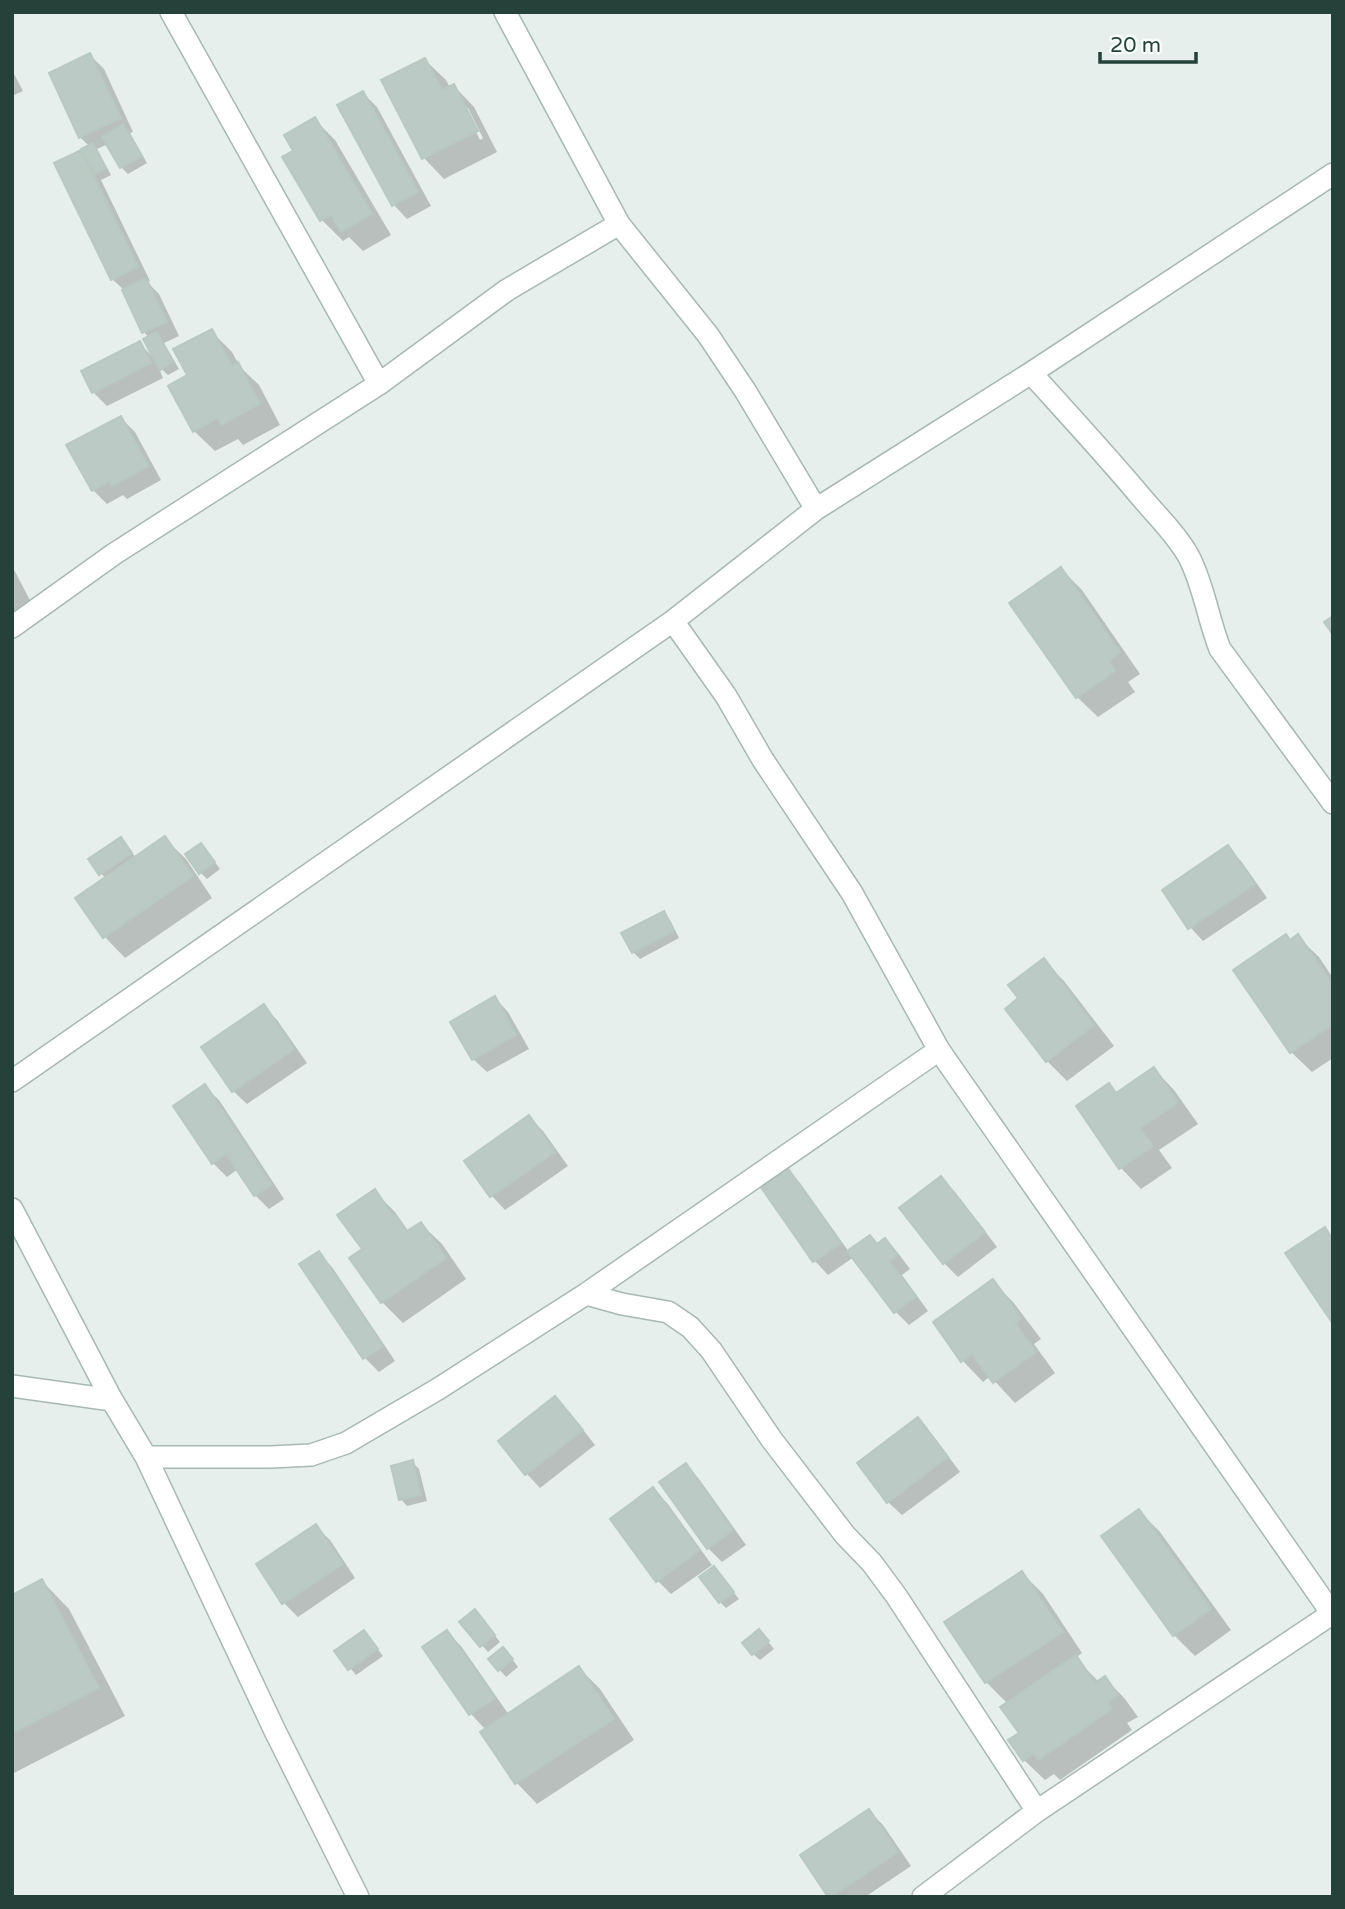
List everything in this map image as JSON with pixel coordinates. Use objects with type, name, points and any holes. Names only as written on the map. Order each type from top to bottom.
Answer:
[{"type":"street","points":[[171,12],[379,384]]},
{"type":"street","points":[[505,12],[619,224],[708,335],[746,392],[816,509]]},
{"type":"street","points":[[12,1081],[673,621],[816,509],[1031,373],[1333,174]]},
{"type":"street","points":[[12,627],[114,554],[379,384],[507,290],[619,224]]},
{"type":"street","points":[[1031,373],[1177,538],[1198,577],[1220,649],[1333,803]]},
{"type":"street","points":[[673,621],[726,696],[763,760],[852,893],[939,1049],[1333,1614],[1037,1811],[923,1897]]},
{"type":"street","points":[[146,1457],[284,1457],[311,1455],[346,1443],[438,1389],[586,1293],[939,1049]]},
{"type":"street","points":[[12,1209],[111,1400],[146,1457],[275,1731],[358,1897]]},
{"type":"street","points":[[586,1293],[622,1304],[668,1312],[690,1327],[711,1350],[772,1440],[845,1535],[873,1563],[1037,1811]]},
{"type":"street","points":[[12,1386],[111,1400]]},
{"type":"building","points":[[90,53],[121,118],[79,138],[49,73]]},
{"type":"building","points":[[425,58],[442,90],[454,84],[478,131],[422,159],[381,80]]},
{"type":"building","points":[[363,91],[418,192],[392,206],[337,105]]},
{"type":"building","points":[[315,117],[372,214],[341,232],[331,215],[320,221],[282,157],[293,151],[284,135]]},
{"type":"building","points":[[123,124],[142,156],[120,168],[102,137]]},
{"type":"building","points":[[93,143],[106,168],[95,174],[81,149]]},
{"type":"building","points":[[81,150],[138,267],[111,280],[54,163]]},
{"type":"building","points":[[146,278],[167,322],[142,333],[122,290]]},
{"type":"building","points":[[212,329],[232,366],[238,362],[260,404],[221,425],[218,418],[193,432],[168,386],[187,375],[173,349]]},
{"type":"building","points":[[157,332],[173,362],[160,370],[143,339]]},
{"type":"building","points":[[140,341],[151,363],[92,393],[81,371]]},
{"type":"building","points":[[121,416],[148,466],[112,486],[110,481],[92,491],[66,445]]},
{"type":"building","points":[[1061,567],[1120,652],[1109,661],[1115,671],[1076,698],[1009,603]]},
{"type":"building","points":[[1333,616],[1333,635],[1324,622]]},
{"type":"building","points":[[165,836],[193,876],[103,938],[75,898]]},
{"type":"building","points":[[121,837],[132,853],[99,875],[88,859]]},
{"type":"building","points":[[201,843],[215,862],[199,874],[185,854]]},
{"type":"building","points":[[1228,845],[1255,884],[1188,929],[1162,890]]},
{"type":"building","points":[[664,911],[674,931],[632,953],[621,933]]},
{"type":"building","points":[[1286,934],[1290,940],[1298,934],[1333,985],[1333,1024],[1290,1053],[1233,970]]},
{"type":"building","points":[[1044,958],[1094,1025],[1046,1062],[1005,1009],[1018,998],[1008,985]]},
{"type":"building","points":[[495,996],[516,1035],[472,1060],[450,1022]]},
{"type":"building","points":[[264,1004],[294,1049],[232,1092],[201,1047]]},
{"type":"building","points":[[1154,1067],[1178,1103],[1140,1128],[1153,1146],[1119,1169],[1076,1106],[1109,1083],[1116,1093]]},
{"type":"building","points":[[205,1084],[272,1185],[254,1196],[226,1154],[212,1164],[173,1106]]},
{"type":"building","points":[[529,1115],[555,1152],[490,1197],[464,1161]]},
{"type":"building","points":[[787,1167],[841,1243],[813,1262],[760,1186]]},
{"type":"building","points":[[941,1176],[985,1232],[943,1264],[899,1208]]},
{"type":"building","points":[[375,1189],[407,1231],[421,1222],[446,1258],[381,1303],[349,1258],[362,1249],[337,1215]]},
{"type":"building","points":[[1325,1227],[1333,1240],[1333,1324],[1285,1253]]},
{"type":"building","points":[[870,1235],[877,1244],[885,1238],[898,1255],[889,1261],[916,1296],[894,1313],[847,1251]]},
{"type":"building","points":[[319,1251],[383,1346],[363,1359],[299,1264]]},
{"type":"building","points":[[993,1279],[1021,1318],[1015,1323],[1036,1352],[993,1383],[972,1354],[961,1362],[933,1322]]},
{"type":"building","points":[[555,1396],[583,1430],[525,1475],[498,1441]]},
{"type":"building","points":[[918,1417],[948,1457],[887,1503],[857,1463]]},
{"type":"building","points":[[413,1460],[421,1495],[399,1500],[391,1466]]},
{"type":"building","points":[[686,1463],[733,1530],[707,1549],[659,1482]]},
{"type":"building","points":[[653,1487],[700,1550],[656,1582],[610,1519]]},
{"type":"building","points":[[1139,1509],[1211,1609],[1173,1636],[1101,1536]]},
{"type":"building","points":[[316,1524],[343,1564],[282,1604],[256,1564]]},
{"type":"building","points":[[714,1566],[734,1592],[719,1603],[699,1577]]},
{"type":"building","points":[[1022,1571],[1063,1632],[985,1683],[944,1622]]},
{"type":"building","points":[[42,1579],[99,1688],[12,1733],[12,1595]]},
{"type":"building","points":[[475,1609],[495,1635],[480,1647],[459,1622]]},
{"type":"building","points":[[759,1629],[769,1641],[752,1655],[742,1643]]},
{"type":"building","points":[[364,1630],[378,1649],[348,1670],[334,1651]]},
{"type":"building","points":[[447,1630],[495,1698],[469,1715],[422,1647]]},
{"type":"building","points":[[503,1647],[513,1659],[498,1671],[488,1659]]},
{"type":"building","points":[[1076,1655],[1095,1683],[1105,1676],[1118,1695],[1108,1702],[1112,1709],[1038,1760],[1033,1754],[1023,1761],[1008,1740],[1019,1733],[1000,1707]]},
{"type":"building","points":[[579,1666],[614,1719],[515,1784],[480,1732]]},
{"type":"building","points":[[869,1809],[898,1852],[828,1897],[800,1855]]}]
